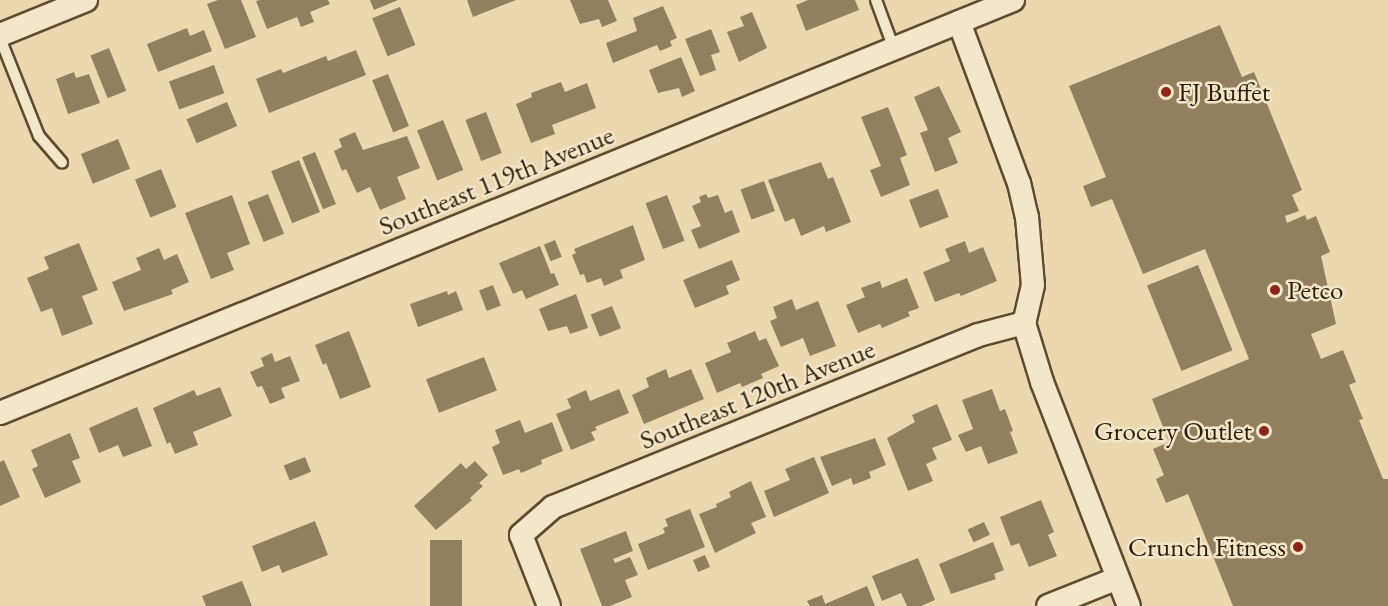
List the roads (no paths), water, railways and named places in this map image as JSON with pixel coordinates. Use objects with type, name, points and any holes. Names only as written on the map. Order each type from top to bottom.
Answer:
[{"type":"street","points":[[0,37],[86,0]]},
{"type":"street","name":"Southeast 119th Avenue","points":[[0,413],[1013,0]]},
{"type":"street","points":[[959,22],[1019,183],[1027,217],[1033,285],[1024,323],[1042,382],[1129,606]]},
{"type":"street","name":"Southeast 120th Avenue","points":[[549,606],[521,535],[553,507],[978,335],[1024,323]]},
{"type":"street","points":[[1048,606],[1118,578]]},
{"type":"lane","points":[[876,0],[894,49]]},
{"type":"lane","points":[[0,37],[39,136],[62,162]]},
{"type":"place","name":"FJ Buffet","points":[[1166,92]]},
{"type":"place","name":"Petco","points":[[1275,290]]},
{"type":"place","name":"Grocery Outlet","points":[[1264,431]]},
{"type":"place","name":"Crunch Fitness","points":[[1298,547]]}]
